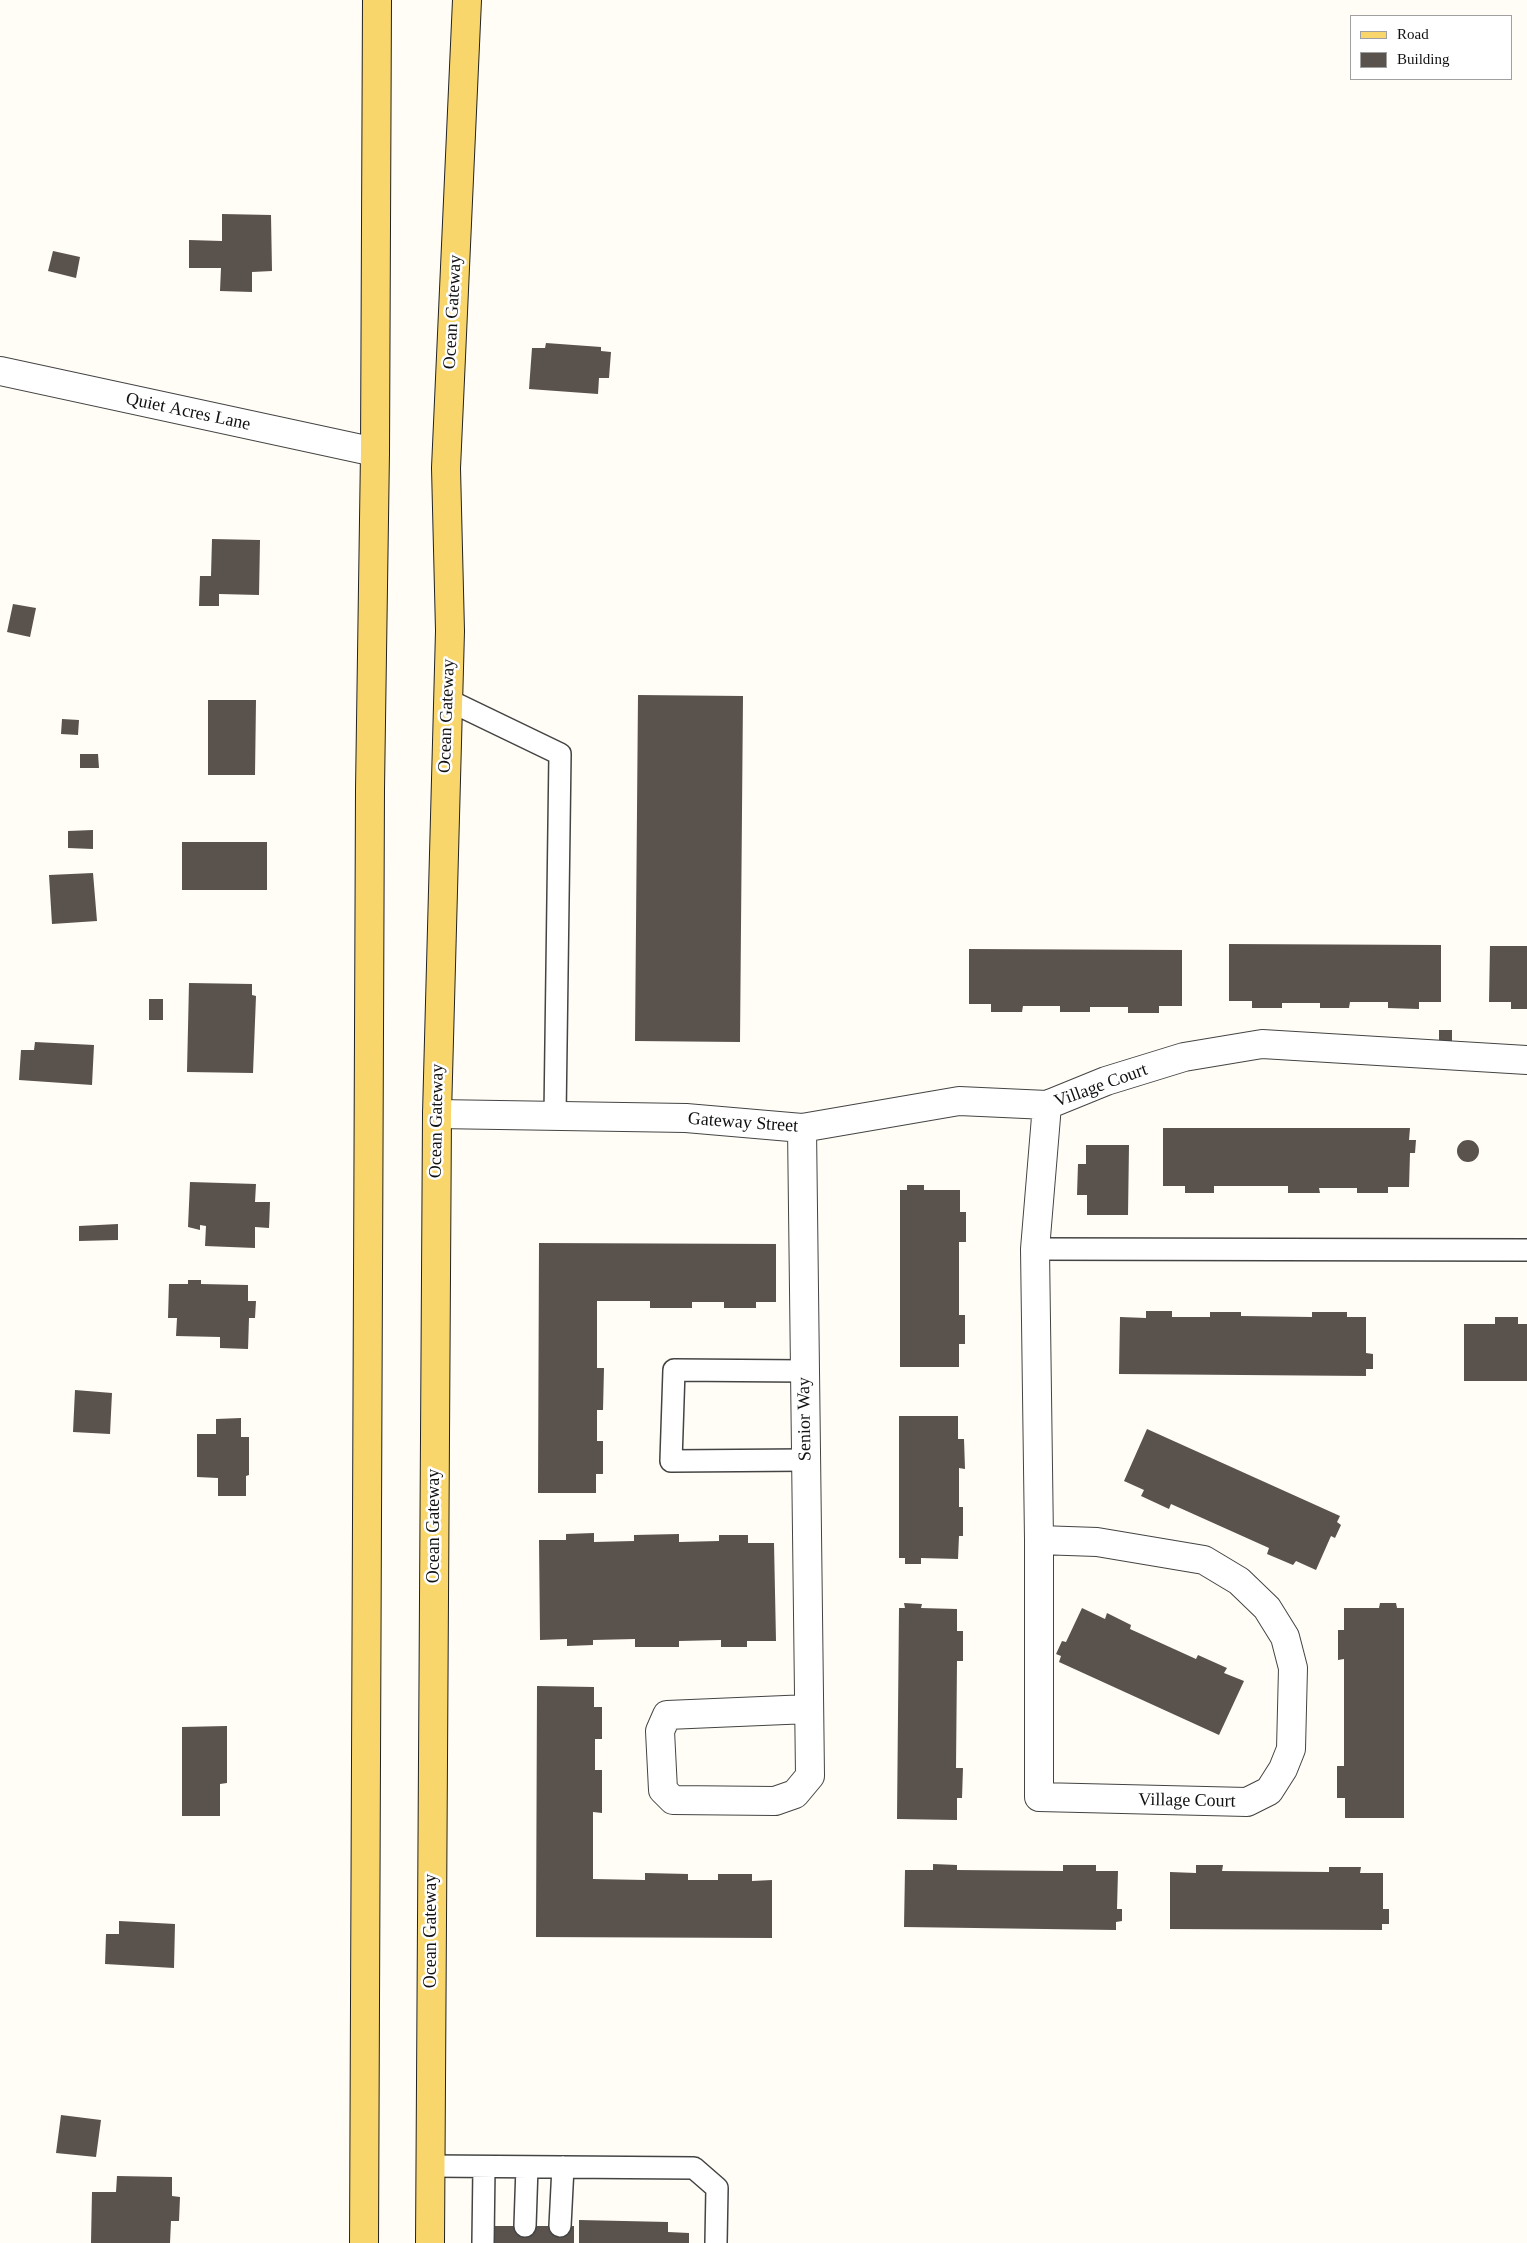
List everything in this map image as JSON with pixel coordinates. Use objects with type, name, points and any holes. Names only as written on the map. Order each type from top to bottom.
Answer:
[{"type":"main road","points":[[364,2243],[370,799],[375,452],[377,0]]},
{"type":"main road","name":"Ocean Gateway","points":[[430,2243],[436,1114],[450,631],[446,468],[467,0]]},
{"type":"street","name":"Quiet Acres Lane","points":[[0,371],[375,452]]},
{"type":"street","name":"Village Court","points":[[1040,1540],[1097,1542],[1204,1560],[1239,1581],[1267,1608],[1285,1637],[1293,1668],[1291,1749],[1282,1770],[1269,1792],[1247,1802],[1038,1797],[1040,1540],[1035,1249],[1046,1105],[1106,1082],[1184,1057],[1262,1044],[1527,1060]]},
{"type":"street","name":"Gateway Street","points":[[436,1114],[686,1118],[802,1128],[959,1101],[1046,1105]]},
{"type":"street","name":"Senior Way","points":[[802,1128],[810,1776],[794,1794],[775,1801],[673,1800],[663,1790],[660,1731],[667,1715],[809,1709]]},
{"type":"lane","points":[[448,700],[560,754],[555,1116]]},
{"type":"lane","points":[[1035,1249],[1527,1250]]},
{"type":"lane","points":[[805,1371],[674,1370],[672,1461],[806,1460]]},
{"type":"lane","points":[[430,2166],[694,2168],[717,2188],[716,2243]]},
{"type":"lane","points":[[483,2243],[484,2167]]},
{"type":"lane","points":[[525,2226],[527,2167]]},
{"type":"lane","points":[[560,2226],[563,2167]]},
{"type":"building","points":[[222,214],[271,215],[272,271],[252,272],[252,292],[220,291],[221,268],[189,268],[189,240],[222,241]]},
{"type":"building","points":[[53,251],[80,257],[76,278],[48,271]]},
{"type":"building","points":[[546,343],[601,347],[601,351],[611,352],[609,378],[599,378],[598,394],[529,389],[532,348],[545,348]]},
{"type":"building","points":[[212,539],[260,540],[259,595],[219,594],[219,606],[199,606],[200,576],[211,576]]},
{"type":"building","points":[[13,604],[36,608],[30,637],[7,632]]},
{"type":"building","points":[[638,695],[743,696],[740,1042],[635,1041]]},
{"type":"building","points":[[208,700],[256,700],[255,775],[208,775]]},
{"type":"building","points":[[62,719],[79,720],[78,735],[61,734]]},
{"type":"building","points":[[80,754],[98,754],[99,768],[80,768]]},
{"type":"building","points":[[93,830],[93,849],[68,848],[68,831]]},
{"type":"building","points":[[182,842],[267,842],[267,890],[182,890]]},
{"type":"building","points":[[93,873],[97,921],[52,924],[49,875]]},
{"type":"building","points":[[1229,944],[1441,945],[1441,1002],[1419,1002],[1419,1009],[1388,1008],[1388,1002],[1350,1002],[1349,1008],[1320,1008],[1320,1003],[1282,1003],[1282,1008],[1252,1008],[1252,1001],[1229,1001]]},
{"type":"building","points":[[1490,946],[1527,946],[1527,1009],[1511,1009],[1511,1002],[1489,1002]]},
{"type":"building","points":[[969,949],[1182,950],[1182,1006],[1159,1006],[1159,1013],[1128,1013],[1128,1007],[1090,1007],[1090,1012],[1060,1012],[1060,1006],[1023,1006],[1022,1012],[991,1012],[991,1004],[969,1004]]},
{"type":"building","points":[[189,983],[252,984],[252,995],[256,996],[253,1073],[187,1072]]},
{"type":"building","points":[[149,999],[163,999],[163,1020],[149,1020]]},
{"type":"building","points":[[1439,1030],[1452,1030],[1452,1045],[1439,1045]]},
{"type":"building","points":[[35,1042],[94,1045],[92,1085],[19,1080],[21,1050],[34,1050]]},
{"type":"building","points":[[1163,1128],[1410,1128],[1409,1140],[1416,1140],[1415,1153],[1410,1153],[1409,1187],[1388,1187],[1388,1193],[1357,1193],[1357,1188],[1319,1188],[1320,1193],[1288,1193],[1288,1186],[1214,1186],[1214,1193],[1185,1193],[1185,1186],[1163,1186]]},
{"type":"building","points":[[1468,1140],[1476,1143],[1479,1151],[1476,1159],[1468,1162],[1460,1159],[1457,1151],[1460,1143]]},
{"type":"building","points":[[1086,1145],[1129,1145],[1128,1215],[1087,1215],[1087,1195],[1077,1195],[1078,1164],[1086,1164]]},
{"type":"building","points":[[190,1182],[256,1184],[255,1202],[270,1202],[269,1228],[255,1227],[255,1248],[205,1246],[206,1226],[200,1225],[200,1230],[188,1227]]},
{"type":"building","points":[[907,1185],[924,1185],[924,1190],[960,1190],[960,1212],[966,1212],[966,1242],[959,1242],[959,1315],[965,1315],[965,1344],[959,1344],[959,1367],[900,1367],[900,1190],[907,1190]]},
{"type":"building","points":[[118,1224],[118,1240],[79,1241],[79,1226]]},
{"type":"building","points":[[539,1243],[776,1244],[776,1302],[756,1302],[756,1308],[724,1308],[724,1302],[692,1302],[692,1308],[650,1308],[650,1301],[597,1301],[597,1368],[604,1368],[603,1410],[597,1410],[597,1441],[603,1441],[603,1474],[596,1474],[596,1493],[538,1493]]},
{"type":"building","points":[[188,1280],[201,1280],[201,1284],[248,1285],[248,1301],[256,1301],[255,1318],[249,1318],[248,1349],[220,1348],[220,1337],[176,1336],[177,1318],[168,1318],[169,1284],[188,1284]]},
{"type":"building","points":[[1146,1311],[1172,1311],[1172,1317],[1210,1317],[1210,1312],[1241,1312],[1241,1316],[1312,1317],[1312,1312],[1347,1312],[1347,1317],[1366,1317],[1366,1353],[1373,1354],[1373,1369],[1366,1369],[1366,1376],[1119,1374],[1120,1317],[1146,1318]]},
{"type":"building","points":[[1495,1317],[1518,1317],[1518,1324],[1527,1324],[1527,1381],[1464,1381],[1464,1324],[1495,1324]]},
{"type":"building","points":[[75,1390],[112,1393],[110,1434],[73,1432]]},
{"type":"building","points":[[899,1416],[958,1416],[958,1439],[964,1439],[965,1469],[959,1468],[959,1507],[963,1507],[963,1536],[959,1536],[958,1559],[921,1558],[921,1564],[905,1564],[905,1558],[899,1558]]},
{"type":"building","points":[[241,1418],[241,1437],[249,1437],[249,1475],[246,1476],[246,1496],[218,1496],[218,1478],[197,1477],[197,1434],[216,1434],[216,1419]]},
{"type":"building","points":[[1147,1429],[1340,1516],[1337,1522],[1341,1525],[1335,1538],[1331,1536],[1316,1570],[1296,1561],[1293,1565],[1267,1554],[1269,1548],[1171,1504],[1169,1509],[1141,1496],[1144,1490],[1124,1481]]},
{"type":"building","points":[[594,1533],[594,1542],[634,1541],[634,1535],[679,1534],[679,1542],[719,1541],[719,1535],[748,1535],[748,1543],[774,1543],[776,1641],[747,1641],[747,1647],[721,1647],[721,1640],[679,1641],[679,1647],[635,1647],[635,1639],[593,1640],[593,1645],[567,1646],[567,1639],[540,1640],[539,1540],[566,1540],[566,1534]]},
{"type":"building","points":[[904,1603],[922,1604],[921,1608],[957,1609],[957,1631],[963,1631],[963,1661],[957,1661],[956,1768],[963,1768],[962,1798],[957,1798],[957,1820],[897,1819],[899,1608],[905,1608]]},
{"type":"building","points":[[1380,1603],[1396,1603],[1397,1608],[1404,1608],[1404,1818],[1345,1818],[1345,1798],[1337,1798],[1337,1766],[1344,1766],[1344,1659],[1338,1660],[1338,1630],[1344,1630],[1344,1608],[1379,1608]]},
{"type":"building","points":[[1082,1608],[1105,1619],[1107,1613],[1131,1625],[1130,1629],[1196,1659],[1198,1655],[1227,1668],[1224,1673],[1244,1681],[1219,1735],[1059,1662],[1061,1656],[1056,1654],[1062,1641],[1066,1642]]},
{"type":"building","points":[[537,1686],[594,1687],[594,1707],[602,1707],[602,1739],[595,1739],[595,1770],[602,1770],[602,1813],[593,1812],[593,1879],[645,1880],[645,1873],[688,1874],[688,1880],[718,1880],[718,1874],[752,1874],[752,1881],[772,1880],[772,1938],[536,1937]]},
{"type":"building","points":[[227,1726],[227,1783],[220,1784],[220,1816],[182,1816],[182,1727]]},
{"type":"building","points":[[933,1864],[957,1865],[957,1870],[1063,1871],[1063,1865],[1096,1865],[1096,1871],[1118,1871],[1117,1909],[1122,1909],[1122,1921],[1116,1922],[1116,1930],[904,1927],[905,1870],[933,1870]]},
{"type":"building","points":[[1196,1865],[1223,1865],[1222,1871],[1329,1872],[1329,1867],[1361,1867],[1360,1873],[1383,1873],[1383,1909],[1389,1909],[1389,1924],[1382,1924],[1382,1930],[1170,1929],[1170,1872],[1196,1873]]},
{"type":"building","points":[[119,1921],[175,1924],[174,1968],[105,1964],[106,1934],[119,1934]]},
{"type":"building","points":[[61,2115],[101,2120],[96,2157],[56,2153]]},
{"type":"building","points":[[117,2176],[172,2177],[172,2196],[180,2197],[179,2221],[171,2221],[170,2243],[91,2243],[92,2192],[116,2192]]},
{"type":"building","points":[[579,2220],[668,2222],[668,2232],[689,2233],[689,2243],[579,2243]]},
{"type":"building","points":[[491,2226],[574,2226],[574,2243],[491,2243]]}]
